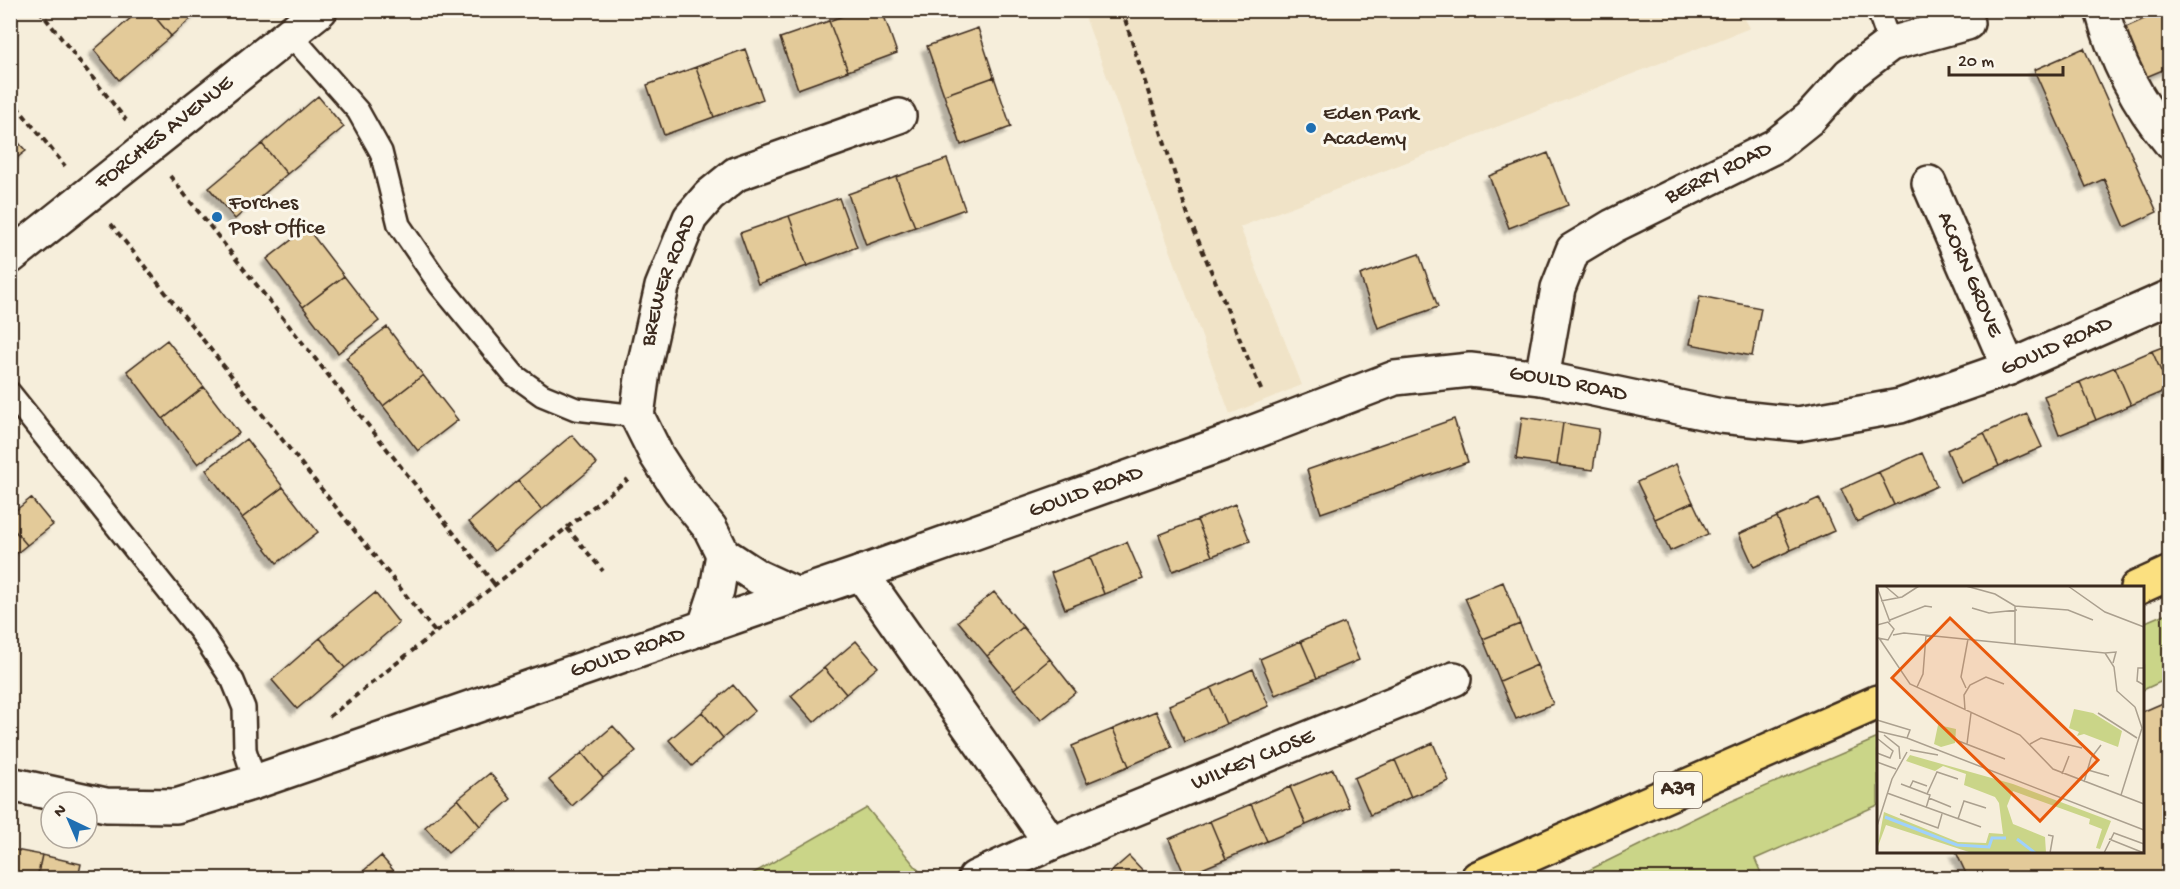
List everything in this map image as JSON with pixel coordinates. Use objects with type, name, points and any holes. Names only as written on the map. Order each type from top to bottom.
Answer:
[{"type":"main road","points":[[2141,586],[2169,573]]},
{"type":"main road","name":"A39","points":[[1478,879],[1877,702]]},
{"type":"street","name":"FORCHES AVENUE","points":[[10,257],[320,10]]},
{"type":"street","name":"BERRY ROAD","points":[[1542,378],[1558,288],[1573,250],[1613,226],[1775,146],[1810,118],[1849,75],[1890,44],[1967,23]]},
{"type":"street","points":[[2105,24],[2145,112],[2169,142]]},
{"type":"street","name":"BREWER ROAD","points":[[637,416],[643,371],[662,287],[690,218],[709,196],[736,174],[899,116]]},
{"type":"street","name":"ACORN GROVE","points":[[1929,183],[2009,368]]},
{"type":"street","name":"GOULD ROAD","points":[[10,784],[106,805],[176,806],[255,782],[861,573],[1395,378],[1470,370],[1542,378],[1721,416],[1797,424],[1900,406],[2009,368],[2169,297]]},
{"type":"street","points":[[637,416],[657,456],[679,490],[710,528],[723,554],[758,577],[796,595]]},
{"type":"street","points":[[705,626],[717,590],[723,554]]},
{"type":"street","points":[[861,573],[1051,843]]},
{"type":"street","name":"WILKEY CLOSE","points":[[975,879],[1051,843],[1454,679]]},
{"type":"lane","points":[[1878,10],[1890,44]]},
{"type":"lane","points":[[290,34],[358,111],[381,152],[399,225],[440,285],[514,375],[542,394],[576,409],[637,416]]},
{"type":"lane","points":[[10,393],[200,632],[233,681],[244,708],[245,750],[255,782]]},
{"type":"path","points":[[39,10],[495,585]]},
{"type":"path","points":[[1122,10],[1188,216],[1274,424]]},
{"type":"path","points":[[10,98],[435,632]]},
{"type":"path","points":[[324,721],[657,456]]},
{"type":"path","points":[[567,528],[603,571]]},
{"type":"shaded area","name":"Eden Park Academy","points":[[1740,10],[1750,28],[1240,227],[1302,385],[1230,414],[1083,11]]},
{"type":"green space","points":[[2169,612],[2169,678],[2144,690],[2144,623]]},
{"type":"green space","points":[[1877,738],[1877,805],[1755,859],[1763,878],[1573,878],[1711,810]]},
{"type":"green space","points":[[867,808],[925,878],[745,878]]},
{"type":"building","points":[[140,10],[149,10],[171,36],[119,80],[94,50]]},
{"type":"building","points":[[149,10],[201,10],[171,36]]},
{"type":"building","points":[[859,10],[882,10],[897,53],[848,71],[829,21]]},
{"type":"building","points":[[2164,10],[2170,10],[2170,67],[2146,77],[2124,28]]},
{"type":"building","points":[[829,21],[848,71],[798,89],[780,38]]},
{"type":"building","points":[[978,28],[994,77],[944,95],[927,46]]},
{"type":"building","points":[[2084,48],[2157,212],[2125,227],[2104,179],[2086,187],[2034,70]]},
{"type":"building","points":[[745,49],[763,99],[714,117],[696,67]]},
{"type":"building","points":[[696,67],[714,117],[664,135],[647,85]]},
{"type":"building","points":[[994,77],[1011,127],[961,145],[944,95]]},
{"type":"building","points":[[318,96],[344,127],[287,174],[262,144]]},
{"type":"building","points":[[10,133],[26,151],[10,163]]},
{"type":"building","points":[[262,144],[287,174],[235,219],[209,188]]},
{"type":"building","points":[[1548,153],[1568,205],[1509,228],[1489,176]]},
{"type":"building","points":[[947,159],[965,209],[915,227],[896,177]]},
{"type":"building","points":[[896,177],[915,227],[866,245],[848,194]]},
{"type":"building","points":[[839,198],[857,247],[807,266],[789,216]]},
{"type":"building","points":[[789,216],[807,266],[758,284],[740,233]]},
{"type":"building","points":[[307,228],[344,276],[303,307],[267,259]]},
{"type":"building","points":[[1419,254],[1438,307],[1378,328],[1360,275]]},
{"type":"building","points":[[344,276],[379,321],[338,353],[303,307]]},
{"type":"building","points":[[1700,296],[1761,308],[1752,356],[1690,344]]},
{"type":"building","points":[[387,327],[423,375],[383,406],[346,358]]},
{"type":"building","points":[[167,340],[204,387],[163,419],[127,371]]},
{"type":"building","points":[[2170,344],[2170,389],[2169,389],[2152,351]]},
{"type":"building","points":[[2152,351],[2169,389],[2131,405],[2115,367]]},
{"type":"building","points":[[2115,367],[2131,405],[2096,420],[2080,382]]},
{"type":"building","points":[[423,375],[458,420],[418,451],[383,406]]},
{"type":"building","points":[[2080,382],[2096,420],[2059,435],[2044,396]]},
{"type":"building","points":[[204,387],[239,433],[198,464],[163,419]]},
{"type":"building","points":[[2027,414],[2042,447],[1999,466],[1984,433]]},
{"type":"building","points":[[1522,417],[1563,423],[1557,465],[1516,459]]},
{"type":"building","points":[[1454,419],[1468,462],[1321,513],[1307,470]]},
{"type":"building","points":[[1563,423],[1599,429],[1593,470],[1557,465]]},
{"type":"building","points":[[1984,433],[1999,466],[1961,483],[1947,450]]},
{"type":"building","points":[[572,435],[597,464],[542,510],[518,480]]},
{"type":"building","points":[[246,439],[283,487],[242,518],[206,470]]},
{"type":"building","points":[[1922,453],[1937,486],[1894,505],[1879,472]]},
{"type":"building","points":[[1676,464],[1693,502],[1655,519],[1637,482]]},
{"type":"building","points":[[1879,472],[1894,505],[1857,522],[1841,489]]},
{"type":"building","points":[[518,480],[542,510],[494,551],[469,522]]},
{"type":"building","points":[[283,487],[318,532],[277,563],[242,518]]},
{"type":"building","points":[[31,498],[53,525],[27,545],[10,525],[10,515]]},
{"type":"building","points":[[1819,498],[1834,531],[1791,550],[1777,517]]},
{"type":"building","points":[[1693,502],[1708,534],[1670,551],[1655,519]]},
{"type":"building","points":[[1235,504],[1250,541],[1212,556],[1197,520]]},
{"type":"building","points":[[1777,517],[1791,550],[1754,567],[1739,534]]},
{"type":"building","points":[[1197,520],[1212,556],[1173,571],[1159,535]]},
{"type":"building","points":[[10,525],[27,545],[11,558],[10,557]]},
{"type":"building","points":[[1127,542],[1143,579],[1104,594],[1090,557]]},
{"type":"building","points":[[1090,557],[1104,594],[1065,609],[1051,573]]},
{"type":"building","points":[[1503,582],[1520,624],[1483,639],[1465,598]]},
{"type":"building","points":[[994,592],[1023,627],[987,656],[958,621]]},
{"type":"building","points":[[375,593],[399,623],[345,668],[320,638]]},
{"type":"building","points":[[1344,623],[1359,660],[1317,678],[1301,641]]},
{"type":"building","points":[[1520,624],[1537,665],[1500,681],[1483,639]]},
{"type":"building","points":[[1023,627],[1050,659],[1014,689],[987,656]]},
{"type":"building","points":[[320,638],[345,668],[297,709],[272,680]]},
{"type":"building","points":[[856,641],[878,667],[846,694],[824,668]]},
{"type":"building","points":[[1301,641],[1317,678],[1275,695],[1260,659]]},
{"type":"building","points":[[1050,659],[1076,692],[1041,720],[1014,689]]},
{"type":"building","points":[[1537,665],[1553,704],[1516,719],[1500,681]]},
{"type":"building","points":[[824,668],[846,694],[814,722],[791,696]]},
{"type":"building","points":[[1253,669],[1269,706],[1226,724],[1211,688]]},
{"type":"building","points":[[733,685],[755,711],[723,738],[702,712]]},
{"type":"building","points":[[1211,688],[1226,724],[1185,742],[1169,705]]},
{"type":"building","points":[[2170,700],[2170,878],[1968,878],[1956,853],[2144,853],[2144,711]]},
{"type":"building","points":[[1156,711],[1172,747],[1129,766],[1113,729]]},
{"type":"building","points":[[702,712],[723,738],[692,766],[669,740]]},
{"type":"building","points":[[613,726],[636,751],[603,778],[582,753]]},
{"type":"building","points":[[1113,729],[1129,766],[1087,783],[1072,746]]},
{"type":"building","points":[[1433,743],[1449,781],[1411,797],[1395,760]]},
{"type":"building","points":[[582,753],[603,778],[572,806],[549,780]]},
{"type":"building","points":[[1395,760],[1411,797],[1370,815],[1354,778]]},
{"type":"building","points":[[1333,769],[1349,807],[1306,825],[1290,787]]},
{"type":"building","points":[[490,773],[511,799],[480,826],[458,799]]},
{"type":"building","points":[[1290,787],[1306,825],[1267,841],[1251,804]]},
{"type":"building","points":[[458,799],[480,826],[448,853],[425,827]]},
{"type":"building","points":[[1251,804],[1267,841],[1226,859],[1210,821]]},
{"type":"building","points":[[1210,821],[1226,859],[1185,876],[1169,839]]},
{"type":"building","points":[[10,849],[42,855],[37,878],[10,878]]},
{"type":"building","points":[[42,855],[81,864],[78,878],[37,878]]},
{"type":"building","points":[[381,856],[400,878],[355,878]]},
{"type":"building","points":[[1129,856],[1150,878],[1104,878]]},
{"type":"place","name":"Eden Park Academy","points":[[1311,128]]},
{"type":"place","name":"Forches Post Office","points":[[217,217]]}]
